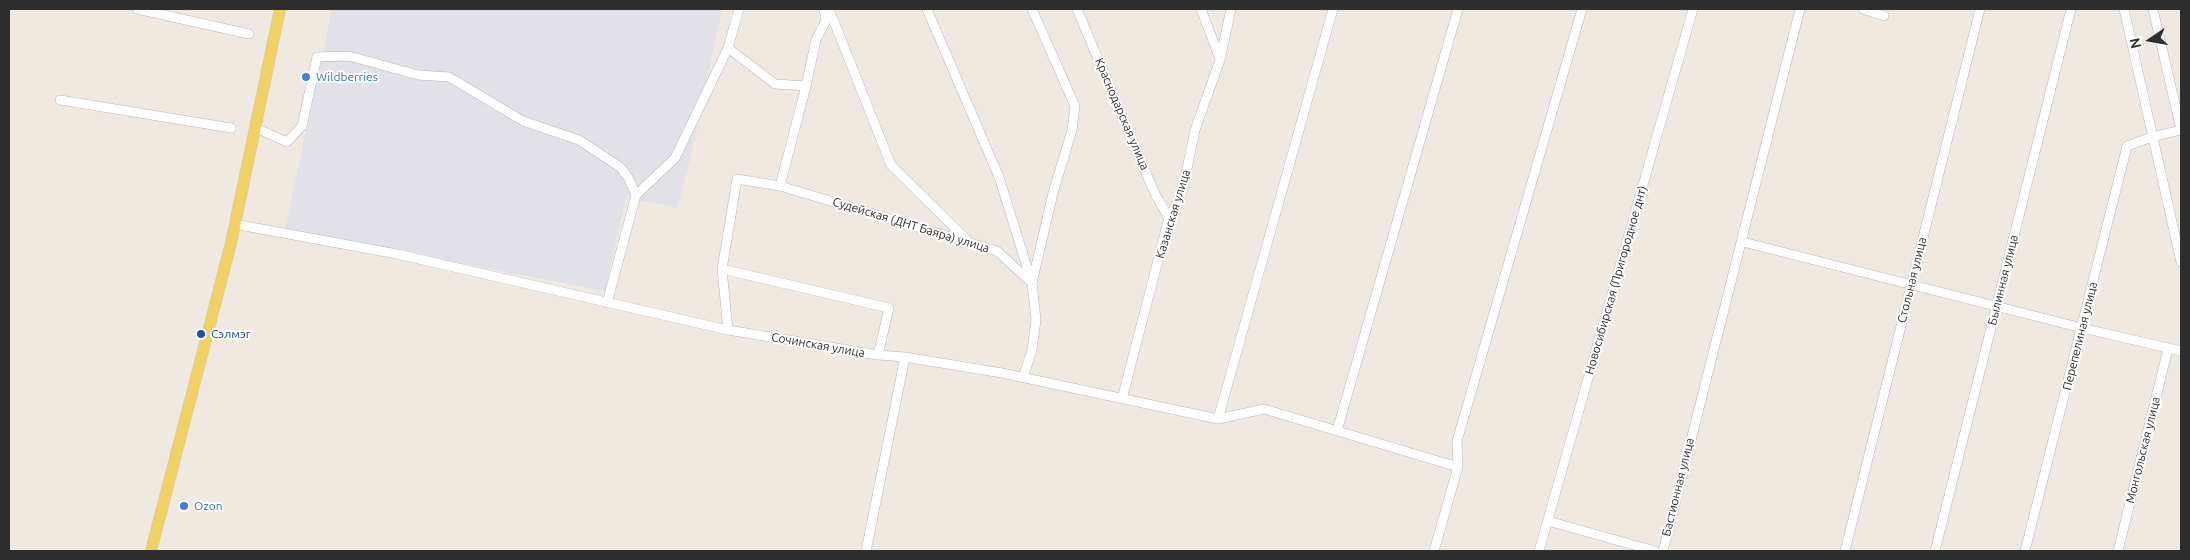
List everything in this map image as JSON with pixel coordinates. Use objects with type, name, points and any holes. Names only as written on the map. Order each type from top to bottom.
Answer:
[{"type":"main road","points":[[151,551],[234,224],[280,9]]},
{"type":"street","points":[[137,9],[248,34]]},
{"type":"street","points":[[607,303],[636,195],[675,158],[728,48],[739,9]]},
{"type":"street","points":[[780,186],[816,40],[826,20],[824,9]]},
{"type":"street","points":[[829,9],[891,165],[969,242]]},
{"type":"street","points":[[927,9],[999,177],[1032,283],[1036,320],[1032,350],[1023,378]]},
{"type":"street","points":[[1032,9],[1075,106],[1072,130],[1053,193],[1032,283]]},
{"type":"street","name":"Краснодарская улица","points":[[1077,9],[1155,194],[1169,218]]},
{"type":"street","points":[[1201,9],[1220,60]]},
{"type":"street","name":"Казанская улица","points":[[1122,399],[1169,218],[1182,193],[1195,130],[1220,60],[1231,9]]},
{"type":"street","points":[[1218,420],[1333,9]]},
{"type":"street","points":[[1338,431],[1458,9]]},
{"type":"street","points":[[1434,551],[1458,467],[1457,442],[1582,9]]},
{"type":"street","name":"Новосибирская (Пригородное днт)","points":[[1539,551],[1693,9]]},
{"type":"street","name":"Бастионная улица","points":[[1663,551],[1694,423],[1743,242],[1800,9]]},
{"type":"street","points":[[1863,9],[1884,16]]},
{"type":"street","name":"Стольная улица","points":[[1845,551],[1980,9]]},
{"type":"street","name":"Былинная улица","points":[[1935,551],[2071,9]]},
{"type":"street","points":[[2124,9],[2181,257]]},
{"type":"street","points":[[2152,137],[2181,130],[2154,9]]},
{"type":"street","points":[[728,48],[775,84],[806,86]]},
{"type":"street","points":[[254,128],[287,142],[302,126],[317,57],[349,56],[418,75],[449,77],[523,121],[579,140],[620,167],[628,177],[636,195]]},
{"type":"street","points":[[60,100],[231,128]]},
{"type":"street","name":"Перепелиная улица","points":[[2025,551],[2127,146],[2152,137]]},
{"type":"street","name":"Судейская (ДНТ Баяра) улица","points":[[722,269],[736,179],[780,186],[997,251],[1032,283]]},
{"type":"street","name":"Сочинская улица","points":[[234,224],[397,254],[728,330],[878,355],[889,308],[722,269]]},
{"type":"street","points":[[1743,242],[1911,283],[2082,328],[2181,351]]},
{"type":"street","points":[[722,269],[728,330]]},
{"type":"street","name":"Монгольская улица","points":[[2118,551],[2168,349]]},
{"type":"street","points":[[878,355],[905,357],[1023,378],[1218,420],[1264,409],[1458,467]]},
{"type":"street","points":[[866,551],[905,357]]},
{"type":"street","points":[[1548,521],[1655,551]]},
{"type":"shaded area","points":[[332,9],[722,9],[690,161],[677,208],[626,197],[605,291],[285,230]]},
{"type":"place","name":"Wildberries","points":[[306,77]]},
{"type":"place","name":"Сэлмэг","points":[[201,334]]},
{"type":"place","name":"Ozon","points":[[184,506]]}]
